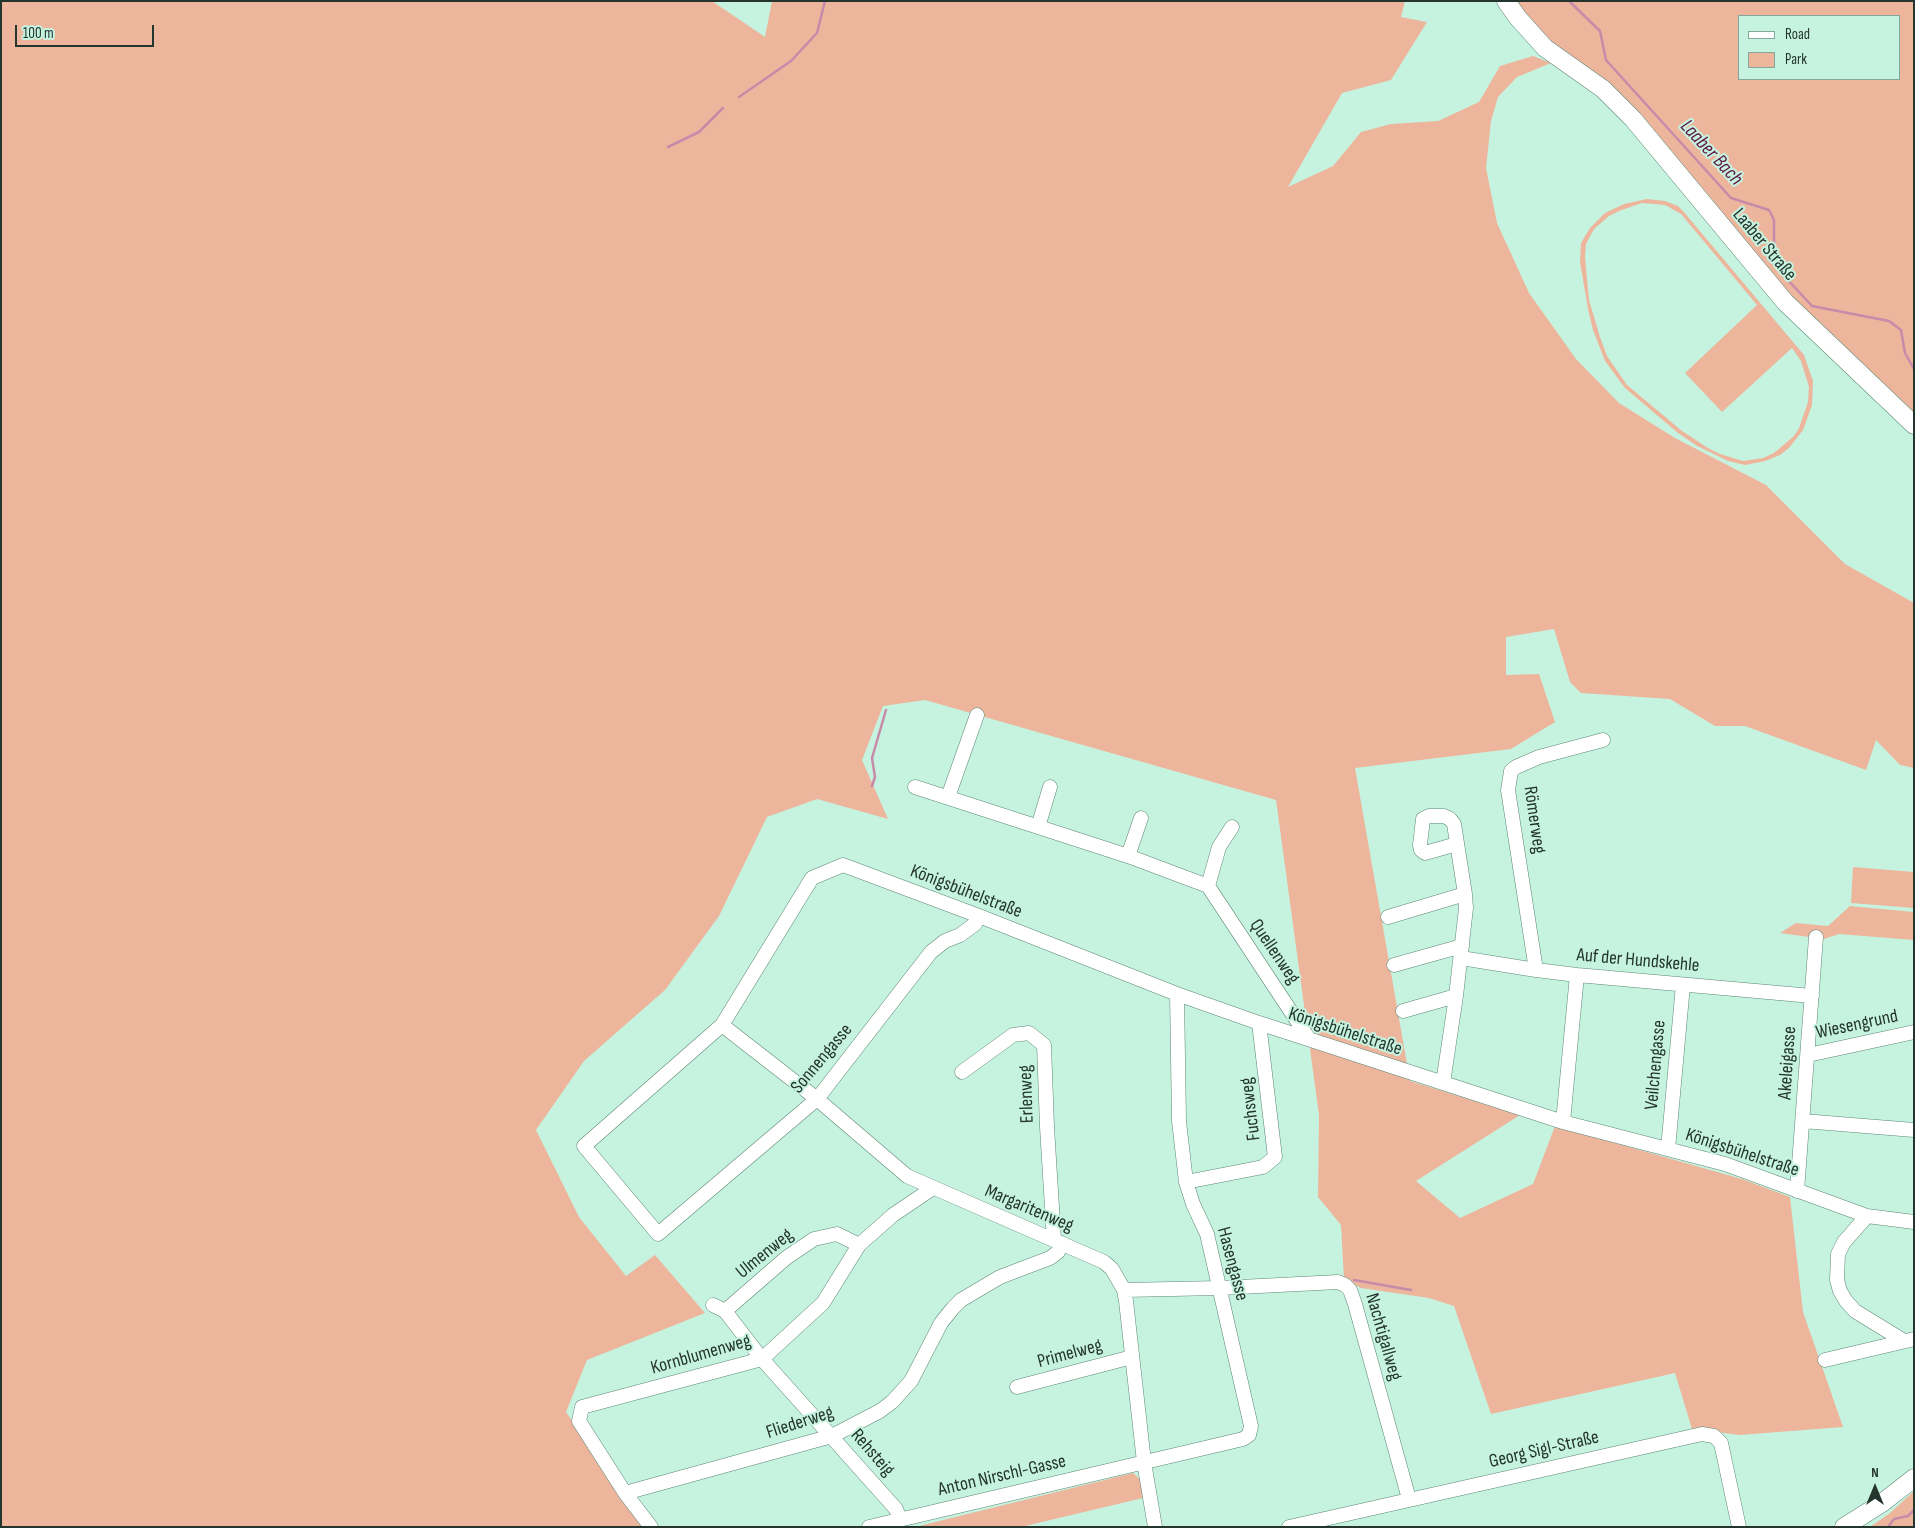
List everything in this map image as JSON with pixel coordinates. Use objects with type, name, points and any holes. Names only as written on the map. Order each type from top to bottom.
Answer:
[{"type":"main road","name":"Laaber Straße","points":[[1506,1],[1518,18],[1546,48],[1593,82],[1616,102],[1637,124],[1785,302],[1914,425]]},
{"type":"main road","points":[[1844,1527],[1882,1503],[1914,1478]]},
{"type":"street","points":[[948,797],[977,715]]},
{"type":"street","name":"Römerweg","points":[[1536,970],[1508,790],[1512,772],[1516,767],[1539,757],[1603,740]]},
{"type":"street","points":[[915,787],[1128,856],[1208,886],[1219,847],[1232,827]]},
{"type":"street","points":[[1038,827],[1050,787]]},
{"type":"street","points":[[1128,856],[1141,818]]},
{"type":"street","points":[[1444,1083],[1462,952],[1466,908],[1457,844]]},
{"type":"street","name":"Königsbühelstraße","points":[[658,1234],[584,1146],[722,1025],[812,878],[843,865],[1177,994],[1260,1023],[1563,1122],[1725,1164],[1867,1216],[1914,1222]]},
{"type":"street","name":"Quellenweg","points":[[1208,886],[1309,1039]]},
{"type":"street","points":[[1388,917],[1465,894]]},
{"type":"street","name":"Sonnengasse","points":[[658,1234],[817,1099],[931,952],[945,941],[960,935],[975,924],[979,916]]},
{"type":"street","name":"Akeleigasse","points":[[1797,1191],[1816,937]]},
{"type":"street","points":[[1394,965],[1462,952]]},
{"type":"street","name":"Auf der Hundskehle","points":[[1462,952],[1536,970],[1812,996]]},
{"type":"street","points":[[1563,1122],[1577,975]]},
{"type":"street","name":"Veilchengasse","points":[[1668,1149],[1683,985]]},
{"type":"street","name":"Hasengasse","points":[[1144,1462],[1243,1439],[1250,1435],[1251,1426],[1207,1234],[1193,1204],[1186,1182],[1180,1121],[1177,994]]},
{"type":"street","name":"Königsbühelstraße","points":[[1402,1011],[1456,996]]},
{"type":"street","name":"Fuchsweg","points":[[1186,1182],[1263,1167],[1275,1157],[1260,1023]]},
{"type":"street","name":"Margaritenweg","points":[[722,1025],[817,1099],[907,1176],[1104,1262],[1112,1269],[1124,1290],[1144,1462],[1155,1527]]},
{"type":"street","name":"Wiesengrund","points":[[1808,1055],[1914,1032]]},
{"type":"street","name":"Erlenweg","points":[[962,1072],[1012,1035],[1029,1033],[1044,1045],[1047,1128],[1058,1242]]},
{"type":"street","points":[[1803,1122],[1914,1130]]},
{"type":"street","name":"Kornblumenweg","points":[[652,1527],[625,1493],[579,1421],[582,1408],[762,1359],[823,1303],[859,1245],[893,1215],[932,1188]]},
{"type":"street","points":[[1867,1216],[1844,1242],[1838,1254],[1837,1280],[1840,1291],[1855,1311],[1909,1340]]},
{"type":"street","name":"Ulmenweg","points":[[719,1308],[814,1239],[837,1234],[859,1245]]},
{"type":"street","name":"Fliederweg","points":[[625,1493],[832,1436],[880,1411],[906,1387],[915,1375],[946,1314],[961,1300],[1000,1277],[1050,1258],[1058,1252],[1058,1242]]},
{"type":"street","name":"Nachtigallweg","points":[[1124,1290],[1220,1288],[1338,1282],[1346,1285],[1350,1290],[1409,1499]]},
{"type":"street","name":"Rehsteig","points":[[719,1308],[896,1509],[900,1519]]},
{"type":"street","points":[[1825,1360],[1909,1340]]},
{"type":"street","name":"Primelweg","points":[[1017,1387],[1132,1357]]},
{"type":"street","name":"Georg Sigl-Straße","points":[[1289,1527],[1708,1434],[1714,1436],[1721,1443],[1739,1527]]},
{"type":"street","name":"Anton Nirschl-Gasse","points":[[869,1527],[1144,1462]]},
{"type":"green space","points":[[1,1],[712,1],[765,37],[772,1],[1405,1],[1401,17],[1427,22],[1391,80],[1342,93],[1288,187],[1333,166],[1361,132],[1391,124],[1438,121],[1479,102],[1500,66],[1533,56],[1551,63],[1517,77],[1498,97],[1491,121],[1486,168],[1497,223],[1529,293],[1576,359],[1619,403],[1675,438],[1766,485],[1845,564],[1914,603],[1914,768],[1900,765],[1876,740],[1866,770],[1745,726],[1715,726],[1670,699],[1581,693],[1570,682],[1554,629],[1506,637],[1506,675],[1539,674],[1555,722],[1511,749],[1355,768],[1410,1081],[1520,1115],[1416,1181],[1460,1218],[1533,1184],[1555,1126],[1742,1179],[1790,1197],[1803,1312],[1843,1427],[1740,1435],[1692,1429],[1675,1373],[1491,1414],[1454,1306],[1429,1298],[1361,1288],[1344,1279],[1341,1225],[1318,1197],[1319,1115],[1276,800],[925,700],[883,706],[862,760],[888,819],[817,799],[767,817],[719,916],[665,990],[584,1061],[536,1130],[579,1217],[626,1276],[655,1255],[705,1313],[587,1360],[566,1412],[647,1527],[1,1527]]},
{"type":"green space","points":[[1515,1],[1914,1],[1914,416],[1790,300],[1705,200],[1540,34]]},
{"type":"green space","points":[[1647,199],[1665,201],[1678,206],[1804,355],[1813,381],[1812,405],[1803,430],[1789,448],[1780,455],[1765,461],[1745,465],[1728,461],[1697,446],[1678,433],[1625,388],[1605,361],[1593,330],[1588,309],[1580,262],[1581,243],[1590,228],[1605,213],[1624,204]],"holes":[[[1642,203],[1665,205],[1681,214],[1757,305],[1685,373],[1722,412],[1792,348],[1801,361],[1809,387],[1808,402],[1799,428],[1794,436],[1774,453],[1763,458],[1743,461],[1708,448],[1682,431],[1627,385],[1607,356],[1589,300],[1585,257],[1586,244],[1594,229],[1609,216],[1619,211]]]},
{"type":"green space","points":[[1853,867],[1914,872],[1914,908],[1851,903]]},
{"type":"green space","points":[[1850,906],[1914,912],[1914,940],[1839,934],[1824,939],[1780,933],[1796,923],[1828,926]]},
{"type":"green space","points":[[1133,1473],[1141,1480],[1143,1498],[1021,1527],[915,1527]]},
{"type":"green space","points":[[1914,1491],[1914,1527],[1870,1527],[1890,1513]]},
{"type":"waterway","points":[[739,97],[791,61],[817,33],[825,1]]},
{"type":"waterway","name":"Laaber Bach","points":[[1569,1],[1600,31],[1606,60],[1731,198],[1769,210],[1774,220],[1774,265],[1812,306],[1889,321],[1901,330],[1905,353],[1914,369]]},
{"type":"waterway","points":[[668,147],[699,132],[723,108]]},
{"type":"waterway","points":[[872,786],[875,777],[872,758],[886,710]]},
{"type":"waterway","points":[[1354,1280],[1411,1290]]},
{"type":"waterway","points":[[1888,1527],[1894,1519],[1908,1516],[1914,1510]]}]
